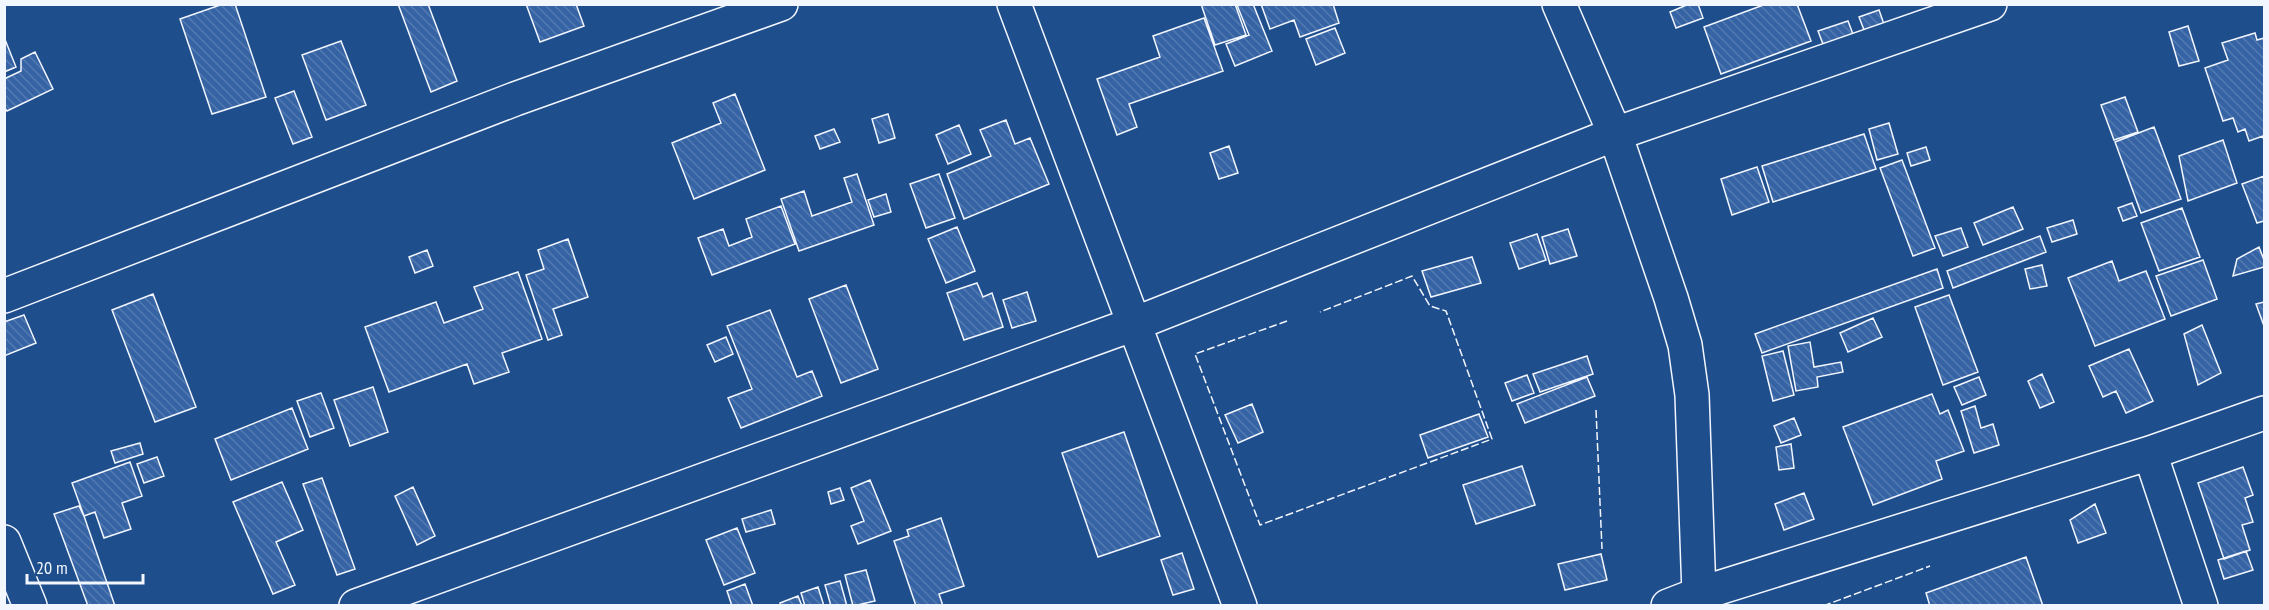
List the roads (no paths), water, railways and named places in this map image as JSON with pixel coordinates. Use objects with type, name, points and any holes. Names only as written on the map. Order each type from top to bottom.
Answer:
[{"type":"street","points":[[4,296],[515,99],[782,4]]},
{"type":"street","points":[[1014,4],[1240,606]]},
{"type":"street","points":[[1559,4],[1615,134],[1685,345],[1692,395],[1699,600]]},
{"type":"street","points":[[356,606],[1134,324],[1615,134],[1990,4]]},
{"type":"street","points":[[1668,606],[1699,600],[2150,453],[2265,413]]},
{"type":"street","points":[[2150,453],[2201,606]]},
{"type":"street","points":[[4,542],[30,606]]}]
